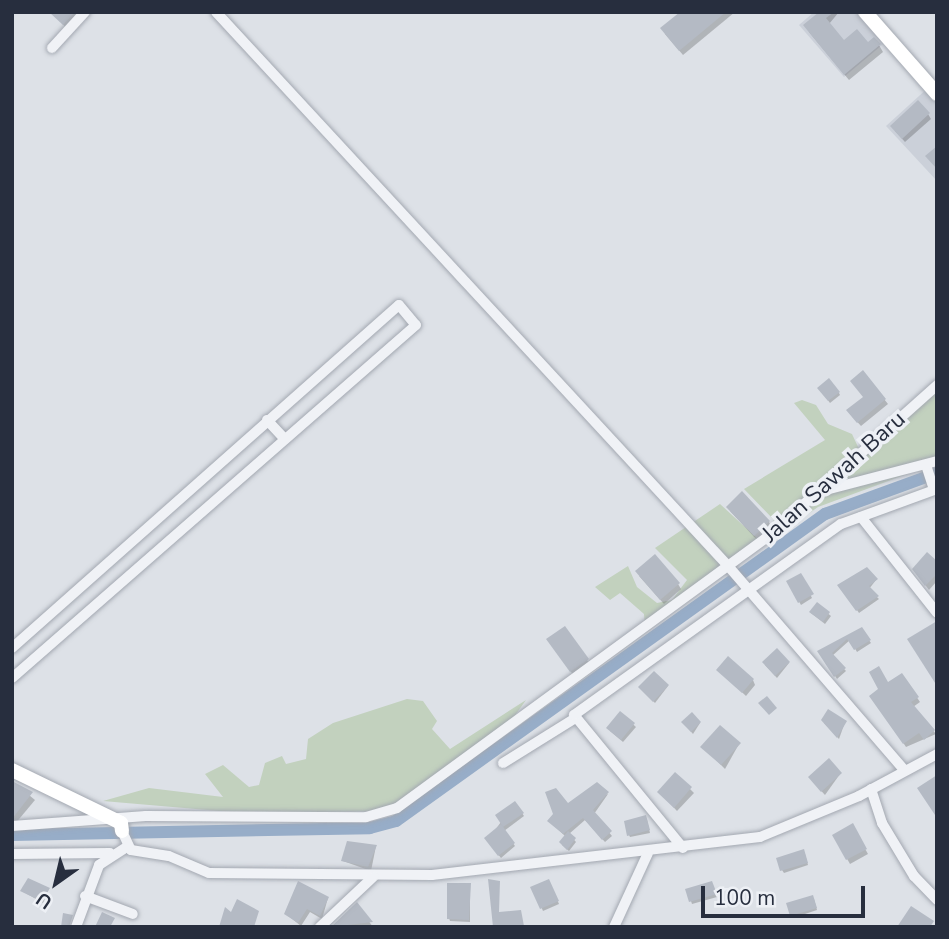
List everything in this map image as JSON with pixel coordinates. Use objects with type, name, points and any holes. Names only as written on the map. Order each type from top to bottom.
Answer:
[{"type":"street","points":[[52,48],[85,12]]},
{"type":"street","points":[[216,12],[731,570],[905,771]]},
{"type":"street","points":[[865,12],[937,94]]},
{"type":"street","points":[[12,648],[267,419],[399,305],[416,325],[12,678]]},
{"type":"street","name":"Jalan Sawah Baru","points":[[124,837],[146,816],[366,817],[397,808],[731,570],[937,385]]},
{"type":"street","points":[[267,419],[285,439]]},
{"type":"street","points":[[821,491],[927,467],[937,461]]},
{"type":"street","points":[[503,763],[574,719],[747,588],[861,517],[934,488],[927,467]]},
{"type":"street","points":[[861,517],[937,613]]},
{"type":"street","points":[[574,719],[683,848]]},
{"type":"street","points":[[12,770],[124,837],[209,873],[373,877],[648,852],[761,837],[871,789],[937,754]]},
{"type":"street","points":[[871,789],[882,823],[914,876],[937,900]]},
{"type":"street","points":[[12,826],[124,837]]},
{"type":"street","points":[[76,927],[85,896],[110,853],[124,837]]},
{"type":"street","points":[[614,927],[648,852]]},
{"type":"street","points":[[12,854],[110,853]]},
{"type":"street","points":[[320,927],[373,877]]},
{"type":"street","points":[[85,896],[133,914]]},
{"type":"shaded area","points":[[814,12],[865,12],[888,40],[844,77],[799,25]]},
{"type":"shaded area","points":[[930,86],[937,94],[937,181],[886,126]]},
{"type":"green space","points":[[937,390],[937,463],[818,507],[776,537]]},
{"type":"green space","points":[[802,400],[816,405],[828,424],[852,434],[859,449],[766,531],[774,520],[744,489],[825,440],[794,403]]},
{"type":"green space","points":[[720,504],[759,540],[645,627],[644,614],[620,593],[610,600],[595,587],[628,566],[637,587],[657,603],[672,600],[687,580],[655,548]]},
{"type":"green space","points":[[407,699],[423,701],[437,721],[432,729],[450,749],[526,700],[504,731],[391,811],[242,813],[103,801],[149,788],[223,797],[205,774],[223,765],[249,787],[259,785],[265,763],[282,756],[286,764],[306,759],[308,739],[333,723]]},
{"type":"building","points":[[49,12],[75,12],[63,25]]},
{"type":"building","points":[[680,12],[726,12],[679,51],[660,28]]},
{"type":"building","points":[[819,12],[834,12],[826,18],[844,40],[857,29],[868,42],[874,37],[881,44],[844,75],[803,25]]},
{"type":"building","points":[[918,100],[930,113],[902,139],[890,126]]},
{"type":"building","points":[[937,146],[937,169],[925,156]]},
{"type":"building","points":[[863,370],[886,399],[857,423],[846,410],[863,397],[850,381]]},
{"type":"building","points":[[829,378],[840,392],[828,401],[817,388]]},
{"type":"building","points":[[742,491],[770,521],[754,536],[726,507]]},
{"type":"building","points":[[927,552],[937,561],[937,574],[925,586],[912,569]]},
{"type":"building","points":[[655,554],[680,583],[660,600],[635,571]]},
{"type":"building","points":[[867,567],[878,579],[869,586],[879,596],[856,611],[837,585]]},
{"type":"building","points":[[801,573],[814,594],[798,603],[786,581]]},
{"type":"building","points":[[817,602],[830,612],[823,622],[809,612]]},
{"type":"building","points":[[937,621],[937,686],[907,639]]},
{"type":"building","points":[[565,626],[589,659],[570,672],[546,639]]},
{"type":"building","points":[[862,627],[871,640],[854,650],[847,639],[832,653],[846,668],[834,677],[817,651]]},
{"type":"building","points":[[777,648],[790,662],[775,676],[762,662]]},
{"type":"building","points":[[728,656],[754,679],[742,693],[716,670]]},
{"type":"building","points":[[879,666],[888,682],[902,673],[919,697],[911,702],[935,730],[924,740],[919,733],[903,744],[869,696],[878,689],[869,672]]},
{"type":"building","points":[[654,671],[669,685],[653,702],[638,687]]},
{"type":"building","points":[[767,696],[777,708],[769,715],[758,703]]},
{"type":"building","points":[[828,709],[847,721],[837,738],[821,720]]},
{"type":"building","points":[[620,711],[635,723],[621,740],[606,728]]},
{"type":"building","points":[[692,712],[701,722],[691,732],[681,722]]},
{"type":"building","points":[[720,725],[741,743],[721,765],[700,747]]},
{"type":"building","points":[[829,758],[842,773],[821,792],[808,777]]},
{"type":"building","points":[[675,772],[692,787],[674,808],[657,792]]},
{"type":"building","points":[[937,775],[937,818],[917,788]]},
{"type":"building","points":[[12,781],[33,792],[12,819]]},
{"type":"building","points":[[597,782],[609,792],[593,810],[612,831],[602,840],[583,818],[563,834],[547,821],[553,814],[545,792],[556,788],[568,803]]},
{"type":"building","points":[[515,801],[524,813],[503,827],[495,815]]},
{"type":"building","points":[[646,815],[650,830],[627,836],[624,821]]},
{"type":"building","points":[[853,823],[867,849],[846,860],[832,835]]},
{"type":"building","points":[[501,824],[515,843],[498,856],[484,838]]},
{"type":"building","points":[[568,831],[576,838],[567,850],[559,842]]},
{"type":"building","points":[[347,841],[377,845],[368,867],[341,861]]},
{"type":"building","points":[[804,849],[808,863],[780,871],[776,858]]},
{"type":"building","points":[[28,878],[50,888],[41,901],[20,891]]},
{"type":"building","points":[[488,879],[500,881],[499,912],[521,910],[524,926],[493,927]]},
{"type":"building","points":[[549,879],[559,901],[540,909],[530,887]]},
{"type":"building","points":[[298,881],[329,897],[320,916],[307,909],[298,923],[284,914]]},
{"type":"building","points":[[712,881],[717,894],[689,902],[685,889]]},
{"type":"building","points":[[447,883],[471,883],[469,920],[447,919]]},
{"type":"building","points":[[813,895],[817,908],[790,916],[786,903]]},
{"type":"building","points":[[237,899],[259,911],[254,927],[219,927],[225,907],[231,912]]},
{"type":"building","points":[[357,902],[373,922],[331,927],[333,925]]},
{"type":"building","points":[[911,906],[934,921],[930,927],[897,927]]},
{"type":"building","points":[[102,912],[115,918],[110,927],[95,927]]},
{"type":"building","points":[[63,913],[73,915],[69,927],[61,927]]},
{"type":"waterway","points":[[12,835],[370,828],[396,821],[825,514],[937,473]]}]
